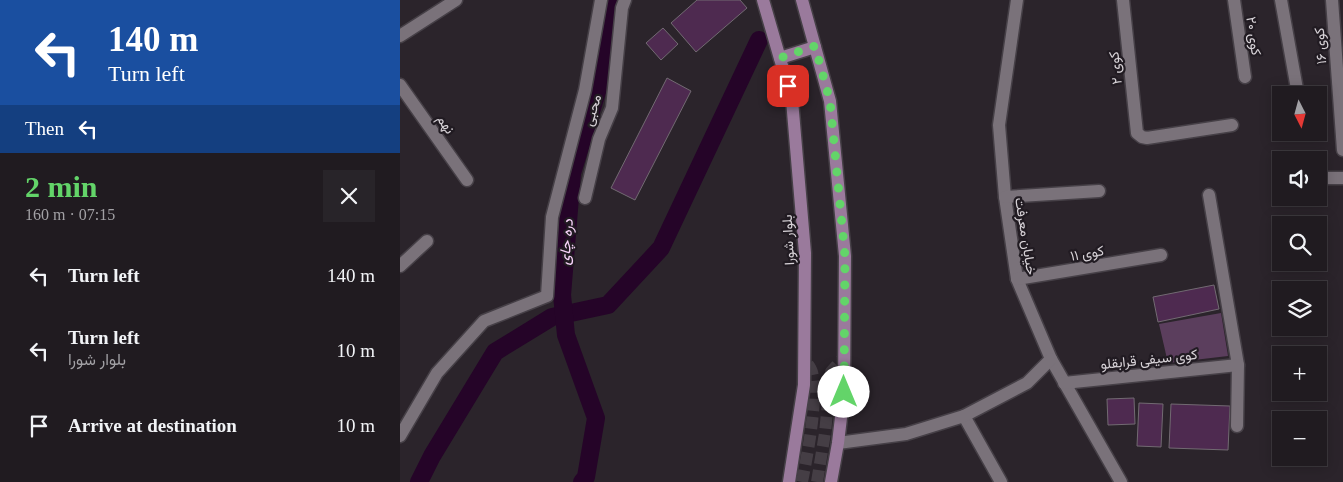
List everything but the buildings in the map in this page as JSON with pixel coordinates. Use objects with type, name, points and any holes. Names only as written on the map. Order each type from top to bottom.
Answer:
[{"type":"main road","name":"بلوار شورا","points":[[763,0],[792,100],[805,253],[804,385],[789,482]]},
{"type":"main road","points":[[802,0],[830,101],[845,256],[844,392],[831,482]]},
{"type":"main road","points":[[780,58],[815,46]]},
{"type":"street","points":[[400,36],[456,0]]},
{"type":"street","points":[[400,436],[437,373],[484,322],[547,296],[552,217],[585,90],[601,0]]},
{"type":"street","name":"محبی","points":[[584,198],[599,139],[612,108],[622,8],[625,0]]},
{"type":"street","name":"خیابان معرفت","points":[[1017,0],[999,125],[1005,197],[1017,280],[1051,359],[1121,482]]},
{"type":"street","name":"کوی ۲","points":[[1123,0],[1137,133],[1147,138],[1232,125]]},
{"type":"street","name":"کوی ۲۰","points":[[1234,0],[1245,76]]},
{"type":"street","points":[[1281,0],[1296,86]]},
{"type":"street","name":"کوی ۱۶","points":[[1332,0],[1343,150]]},
{"type":"street","name":"نهم","points":[[400,85],[467,180]]},
{"type":"street","points":[[1327,178],[1343,178]]},
{"type":"street","points":[[1005,197],[1100,191]]},
{"type":"street","points":[[1208,195],[1238,365],[1237,426]]},
{"type":"street","points":[[400,266],[428,241]]},
{"type":"street","name":"کوی ۱۱","points":[[1017,280],[1161,255]]},
{"type":"street","points":[[838,443],[906,434],[964,416],[1027,383],[1051,359]]},
{"type":"street","name":"کوی سیفی قرابقلو","points":[[1064,384],[1238,365]]},
{"type":"street","points":[[964,416],[1001,482]]},
{"type":"shaded area","points":[[1221,313],[1228,356],[1168,363],[1159,324]]},
{"type":"waterway","name":"دره چای","points":[[582,482],[586,477],[596,418],[566,335],[562,295],[572,173],[600,82],[610,0]]},
{"type":"waterway","points":[[419,482],[432,456],[495,352],[552,317],[608,305],[661,248],[759,40]]},
{"type":"tunnel","points":[[817,482],[825,433],[831,372],[844,357]]},
{"type":"tunnel","points":[[802,482],[812,426],[814,395],[812,372],[804,359]]},
{"type":"route","points":[[788,86],[780,58],[815,46],[830,101],[845,256],[844,392]]}]
